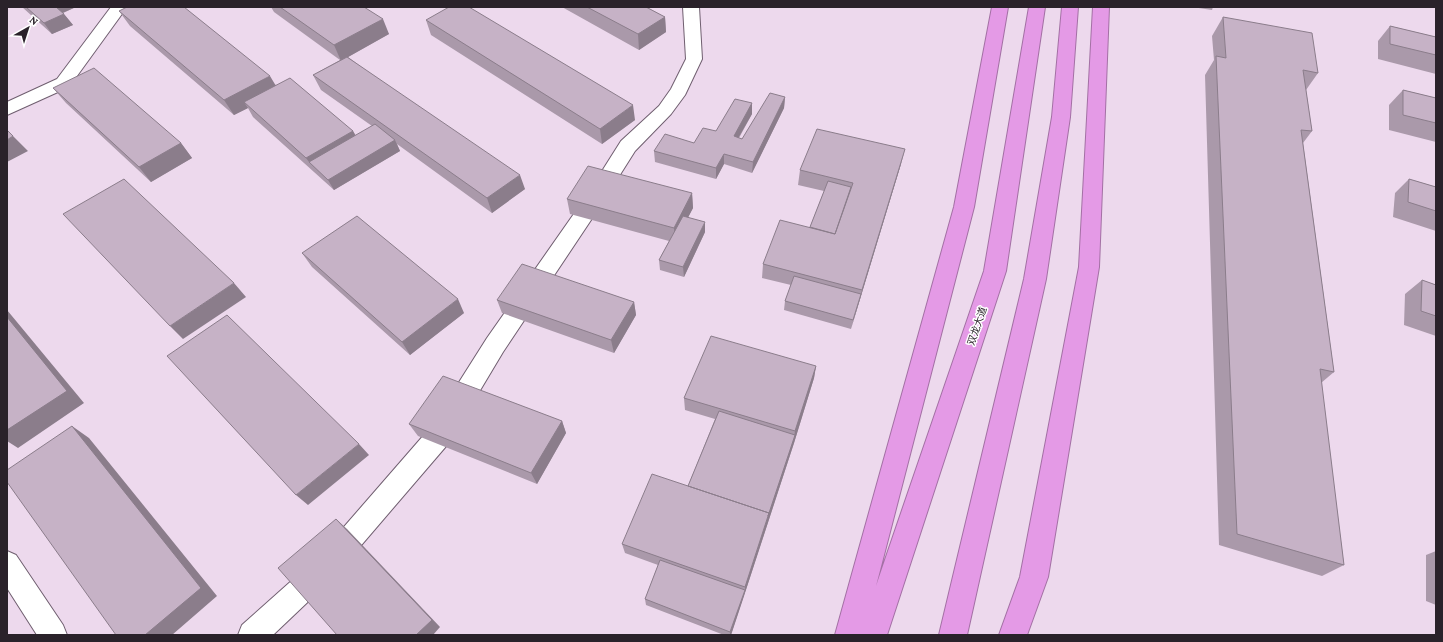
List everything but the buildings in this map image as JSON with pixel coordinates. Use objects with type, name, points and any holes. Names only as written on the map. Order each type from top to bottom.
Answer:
[{"type":"highway","points":[[849,635],[964,206],[996,38],[1000,7]]},
{"type":"highway","name":"双龙大道","points":[[873,635],[996,271],[1037,7]]},
{"type":"highway","points":[[953,635],[1035,279],[1061,117],[1070,7]]},
{"type":"highway","points":[[1013,635],[1034,577],[1089,267],[1101,7]]},
{"type":"street","points":[[7,109],[63,83],[119,7]]},
{"type":"street","points":[[252,635],[325,568],[439,436],[495,345],[592,203],[628,146],[665,110],[679,91],[694,59],[691,7]]},
{"type":"street","points":[[7,564],[53,635]]}]
